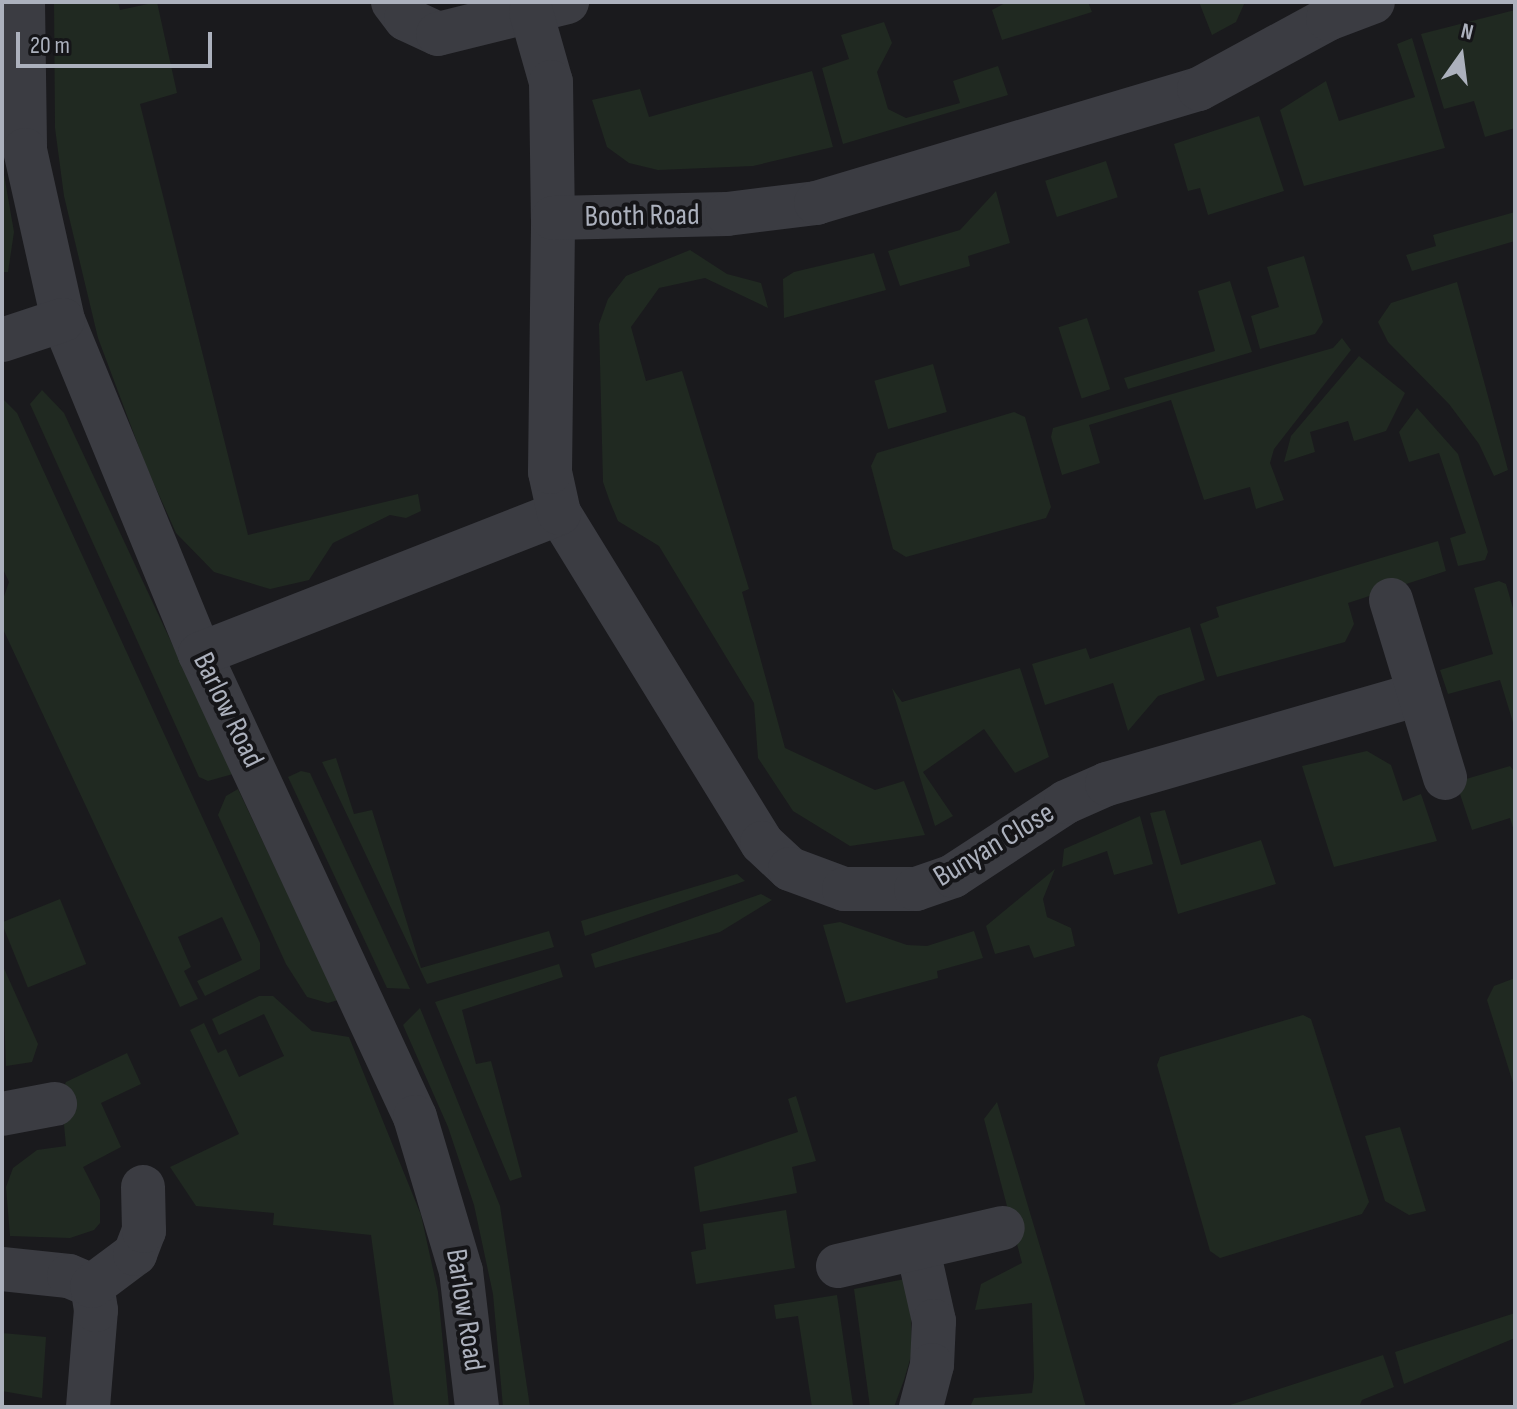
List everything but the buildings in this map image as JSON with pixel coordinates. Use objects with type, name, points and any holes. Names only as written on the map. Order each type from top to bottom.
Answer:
[{"type":"street","name":"Barlow Road","points":[[23,2],[25,150],[63,320],[200,654],[415,1117],[461,1271],[477,1407]]},
{"type":"street","points":[[393,2],[406,19],[438,34],[549,7],[553,218]]},
{"type":"street","name":"Booth Road","points":[[559,513],[550,472],[553,218],[727,214],[816,203],[1199,89],[1328,19],[1373,2]]},
{"type":"street","points":[[2,340],[63,320]]},
{"type":"street","points":[[200,654],[559,513]]},
{"type":"street","name":"Bunyan Close","points":[[559,513],[762,843],[790,869],[844,889],[916,889],[953,876],[1066,802],[1107,784],[1419,694]]},
{"type":"street","points":[[1391,600],[1445,778]]},
{"type":"street","points":[[2,1114],[55,1104]]},
{"type":"street","points":[[92,1286],[135,1254],[144,1231],[143,1187]]},
{"type":"street","points":[[838,1266],[1003,1228]]},
{"type":"street","points":[[918,1250],[934,1321],[932,1365],[921,1407]]},
{"type":"street","points":[[2,1269],[69,1276],[92,1286]]},
{"type":"street","points":[[88,1407],[96,1310],[92,1286]]},
{"type":"shaded area","points":[[54,2],[118,2],[120,10],[157,2],[177,93],[140,104],[248,535],[418,494],[421,511],[406,518],[390,515],[333,543],[309,580],[270,589],[214,572],[176,533],[146,466],[98,338],[64,196],[55,128]]},
{"type":"shaded area","points":[[1007,2],[1088,2],[1092,12],[1002,40],[992,10]]},
{"type":"shaded area","points":[[1199,2],[1245,2],[1236,22],[1212,35]]},
{"type":"shaded area","points":[[1515,10],[1515,128],[1485,137],[1474,101],[1444,109],[1421,34]]},
{"type":"shaded area","points":[[884,22],[892,43],[877,72],[888,109],[906,118],[960,103],[953,81],[998,66],[1008,95],[843,144],[822,68],[849,59],[841,35]]},
{"type":"shaded area","points":[[1412,38],[1445,148],[1304,186],[1280,110],[1326,81],[1339,121],[1415,97],[1397,44]]},
{"type":"shaded area","points":[[812,71],[833,147],[753,166],[658,170],[629,163],[607,147],[592,100],[640,89],[649,117]]},
{"type":"shaded area","points":[[1259,116],[1284,191],[1208,215],[1200,188],[1188,191],[1174,144]]},
{"type":"shaded area","points":[[1106,161],[1118,197],[1057,217],[1045,181]]},
{"type":"shaded area","points":[[2,163],[14,232],[8,272],[2,272]]},
{"type":"shaded area","points":[[996,191],[1010,243],[968,256],[970,266],[900,286],[888,251],[960,230]]},
{"type":"shaded area","points":[[1515,212],[1515,241],[1412,271],[1406,255],[1436,246],[1433,235]]},
{"type":"shaded area","points":[[690,250],[727,274],[761,283],[768,308],[705,278],[659,288],[631,327],[646,381],[682,371],[749,589],[742,592],[785,748],[875,790],[904,781],[925,835],[850,846],[793,811],[758,758],[754,703],[659,546],[618,521],[610,502],[603,482],[599,324],[608,299],[626,276]]},
{"type":"shaded area","points":[[874,253],[886,290],[784,318],[783,279],[794,272]]},
{"type":"shaded area","points":[[1304,256],[1323,322],[1315,334],[1260,349],[1251,316],[1279,307],[1267,267]]},
{"type":"shaded area","points":[[1230,281],[1252,352],[1128,389],[1124,378],[1215,351],[1198,291]]},
{"type":"shaded area","points":[[1457,282],[1508,470],[1494,476],[1479,444],[1449,404],[1388,342],[1378,322],[1391,303]]},
{"type":"shaded area","points":[[1087,318],[1110,389],[1082,399],[1058,327]]},
{"type":"shaded area","points":[[1342,338],[1351,350],[1274,449],[1270,463],[1284,500],[1256,509],[1250,487],[1204,500],[1171,400],[1089,425],[1100,463],[1062,475],[1051,437],[1053,428],[1333,348]]},
{"type":"shaded area","points":[[1359,356],[1405,393],[1386,431],[1354,441],[1348,421],[1310,432],[1315,452],[1284,462],[1291,436]]},
{"type":"shaded area","points":[[933,364],[947,412],[888,429],[874,381]]},
{"type":"shaded area","points":[[42,390],[64,413],[233,774],[208,781],[199,777],[30,404]]},
{"type":"shaded area","points":[[4,400],[17,413],[260,943],[260,969],[205,996],[197,981],[242,960],[222,917],[178,937],[191,967],[184,971],[198,999],[180,1007],[2,627],[2,602],[9,582],[2,567]]},
{"type":"shaded area","points":[[1417,408],[1458,454],[1488,552],[1485,560],[1458,566],[1450,538],[1466,533],[1439,453],[1409,462],[1399,432]]},
{"type":"shaded area","points":[[1014,412],[1025,417],[1051,507],[1046,518],[906,557],[893,549],[871,466],[877,453]]},
{"type":"shaded area","points":[[1438,541],[1446,571],[1348,603],[1354,624],[1345,642],[1217,677],[1200,624],[1219,617],[1216,607]]},
{"type":"shaded area","points":[[1499,581],[1506,584],[1515,615],[1515,729],[1500,680],[1448,694],[1440,670],[1493,654],[1474,588]]},
{"type":"shaded area","points":[[1190,627],[1205,680],[1158,696],[1128,731],[1113,683],[1045,705],[1032,664],[1086,648],[1090,659]]},
{"type":"shaded area","points":[[1020,668],[1049,757],[1015,773],[984,729],[923,772],[953,816],[935,826],[892,688],[902,702]]},
{"type":"shaded area","points":[[1367,751],[1391,765],[1403,801],[1421,794],[1437,841],[1334,867],[1302,766]]},
{"type":"shaded area","points":[[336,758],[354,814],[372,810],[421,968],[549,931],[554,947],[427,984],[322,762]]},
{"type":"shaded area","points":[[1510,766],[1515,772],[1515,834],[1510,818],[1472,830],[1456,782]]},
{"type":"shaded area","points":[[301,771],[310,773],[410,989],[387,988],[288,777]]},
{"type":"shaded area","points":[[238,789],[338,1000],[328,1003],[307,997],[286,964],[218,815],[226,796]]},
{"type":"shaded area","points":[[1165,810],[1181,865],[1261,840],[1276,884],[1178,914],[1150,813]]},
{"type":"shaded area","points":[[1140,816],[1153,864],[1114,875],[1107,851],[1062,867],[1064,849]]},
{"type":"shaded area","points":[[1055,869],[1043,899],[1047,917],[1071,928],[1075,946],[1034,958],[1029,945],[995,954],[986,926]]},
{"type":"shaded area","points":[[737,874],[745,881],[585,936],[581,921]]},
{"type":"shaded area","points":[[761,894],[772,900],[720,932],[595,968],[591,954]]},
{"type":"shaded area","points":[[60,899],[86,964],[28,988],[2,922]]},
{"type":"shaded area","points":[[840,922],[907,945],[927,946],[974,931],[983,958],[937,971],[938,978],[846,1003],[823,925]]},
{"type":"shaded area","points":[[2,964],[38,1044],[32,1062],[6,1066]]},
{"type":"shaded area","points":[[559,964],[563,977],[462,1010],[476,1064],[491,1061],[522,1177],[510,1181],[435,1002]]},
{"type":"shaded area","points":[[1515,978],[1515,1089],[1487,1000],[1494,986]]},
{"type":"shaded area","points":[[259,996],[273,996],[312,1031],[349,1037],[421,1215],[438,1292],[449,1407],[394,1407],[371,1235],[273,1225],[274,1213],[196,1206],[170,1167],[239,1134],[190,1030],[204,1023],[218,1053],[226,1049],[239,1077],[284,1056],[264,1014],[219,1035],[212,1019]]},
{"type":"shaded area","points":[[420,1008],[500,1206],[530,1407],[503,1407],[493,1294],[474,1205],[448,1127],[403,1025]]},
{"type":"shaded area","points":[[1303,1015],[1311,1019],[1369,1202],[1362,1214],[1220,1258],[1210,1251],[1157,1065],[1160,1057]]},
{"type":"shaded area","points":[[127,1053],[141,1084],[101,1103],[121,1147],[83,1167],[100,1200],[100,1223],[94,1230],[70,1238],[10,1236],[6,1187],[13,1168],[37,1150],[66,1146],[61,1093],[66,1082]]},
{"type":"shaded area","points":[[796,1096],[816,1161],[792,1167],[797,1193],[700,1212],[694,1167],[798,1132],[788,1099]]},
{"type":"shaded area","points":[[997,1102],[1086,1407],[970,1407],[974,1398],[1032,1393],[1034,1378],[1032,1303],[975,1310],[981,1284],[1022,1263],[984,1119]]},
{"type":"shaded area","points":[[1400,1127],[1426,1211],[1409,1215],[1385,1201],[1365,1136]]},
{"type":"shaded area","points":[[786,1210],[795,1268],[696,1284],[691,1252],[706,1249],[703,1224]]},
{"type":"shaded area","points":[[910,1278],[912,1353],[904,1380],[894,1407],[870,1407],[854,1289]]},
{"type":"shaded area","points":[[837,1295],[853,1405],[812,1407],[798,1316],[776,1319],[774,1305]]},
{"type":"shaded area","points":[[1515,1313],[1515,1338],[1404,1384],[1395,1352]]},
{"type":"shaded area","points":[[2,1333],[46,1337],[42,1398],[2,1391]]},
{"type":"shaded area","points":[[1383,1355],[1394,1387],[1362,1400],[1359,1407],[1224,1407]]}]
